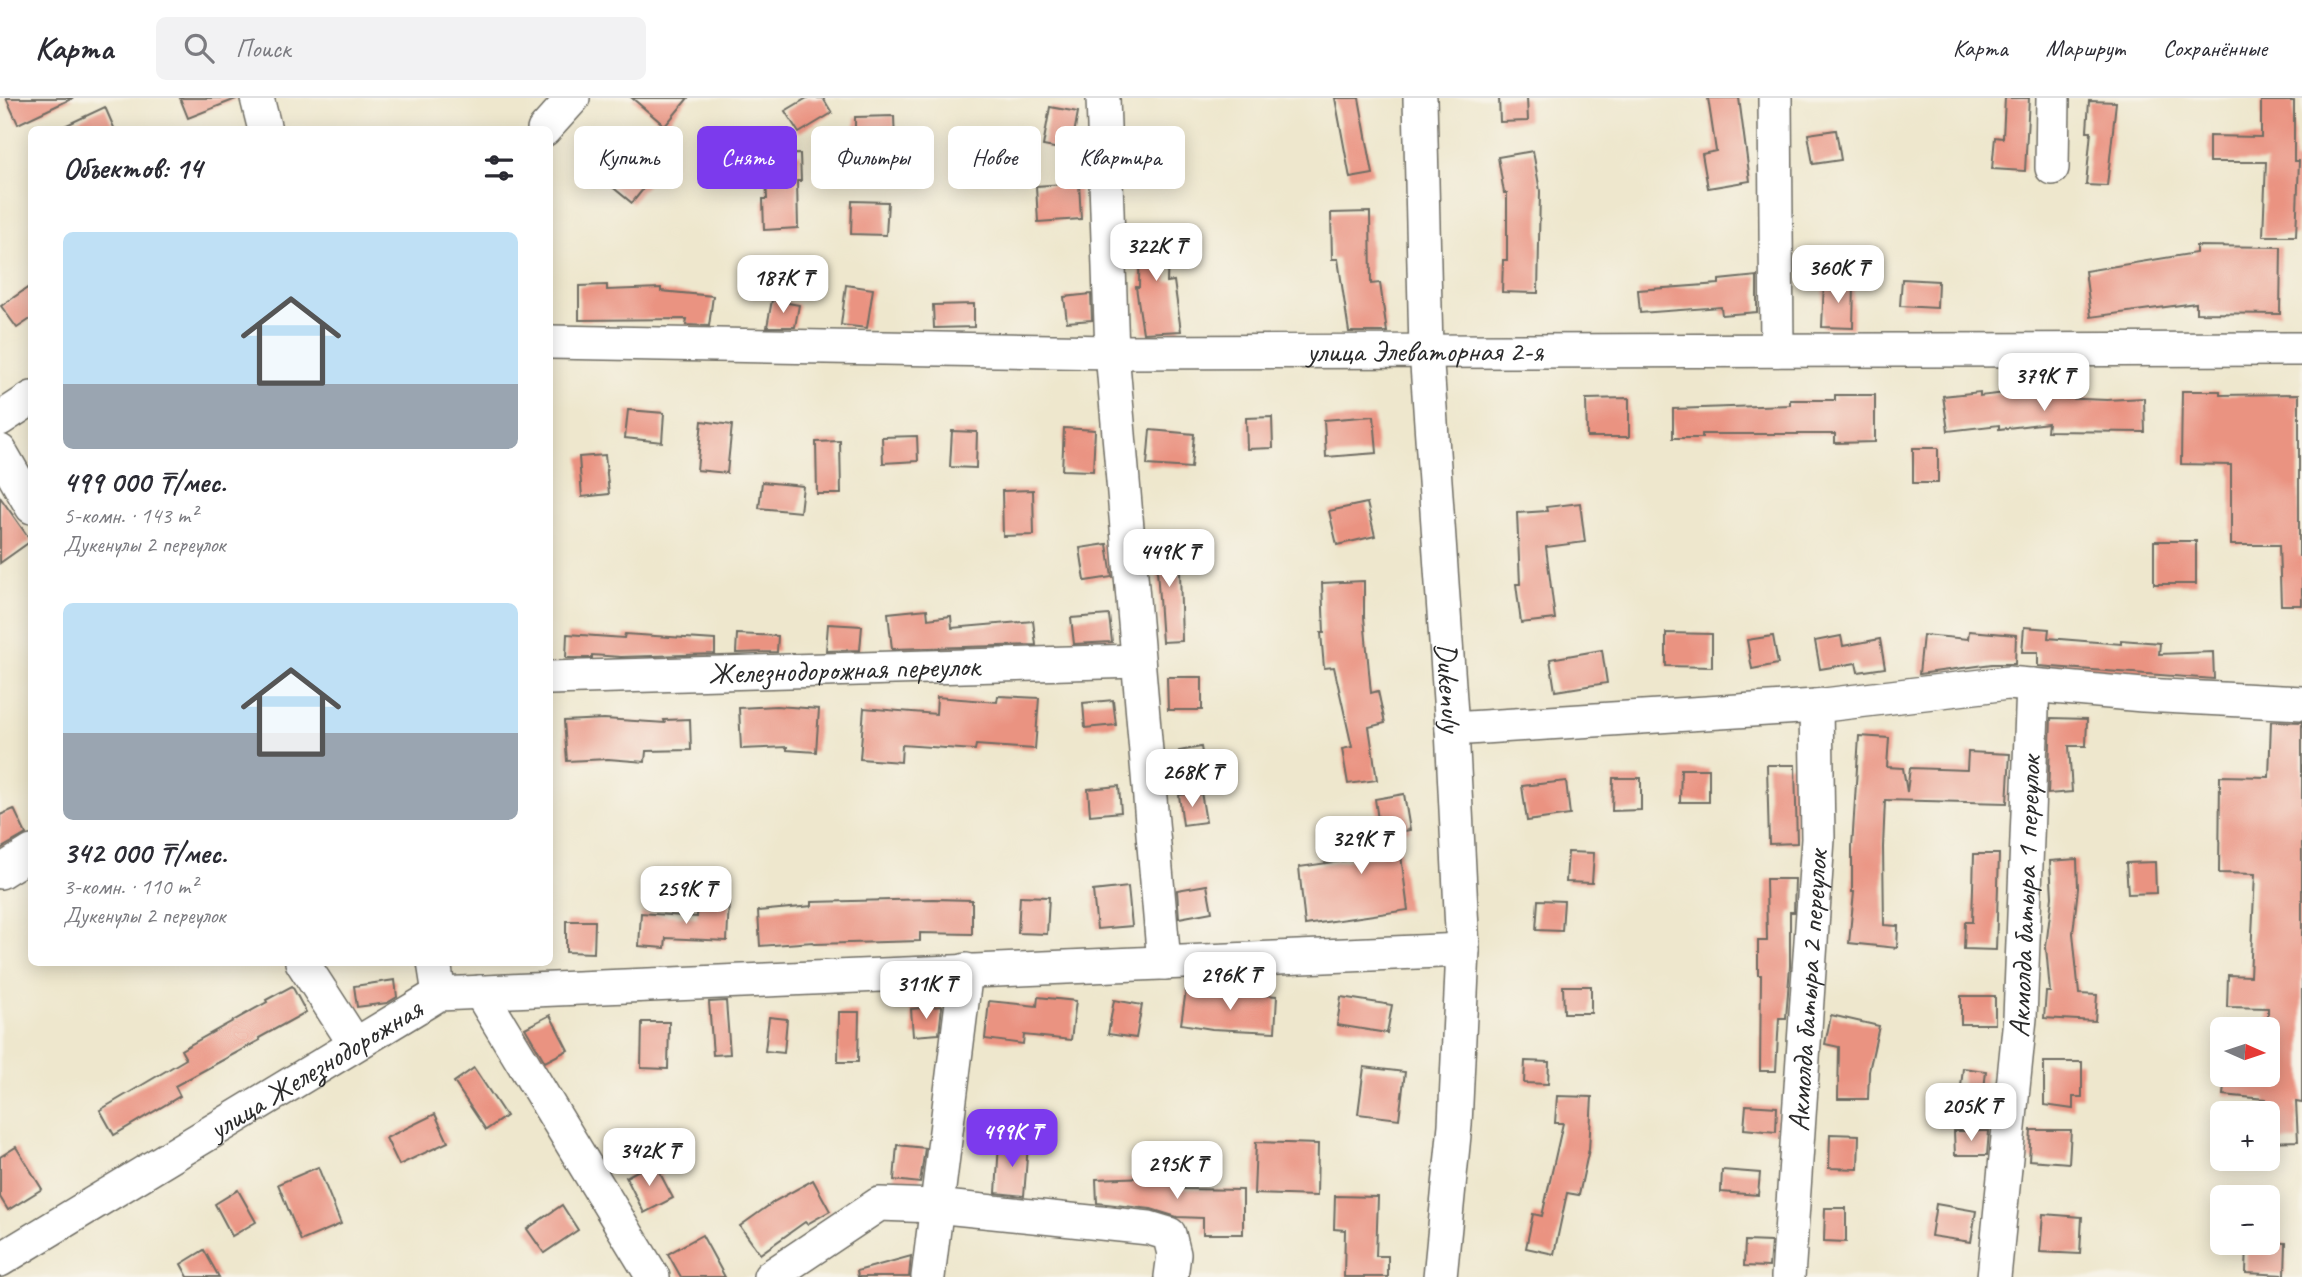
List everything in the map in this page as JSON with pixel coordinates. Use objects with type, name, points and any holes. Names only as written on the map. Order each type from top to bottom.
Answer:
[{"type":"street","points":[[257,98],[264,126]]},
{"type":"street","points":[[548,126],[573,98]]},
{"type":"street","points":[[1103,98],[1112,352],[1164,963]]},
{"type":"street","name":"Dukenuly","points":[[1420,98],[1426,350],[1452,729],[1463,950],[1455,1125],[1440,1277]]},
{"type":"street","points":[[1775,98],[1777,350]]},
{"type":"street","points":[[2052,168],[2053,98]]},
{"type":"street","name":"улица Элеваторная 2-я","points":[[553,342],[1112,352],[2302,349]]},
{"type":"street","points":[[0,419],[28,401]]},
{"type":"street","points":[[0,451],[28,500]]},
{"type":"street","name":"Железнодорожная переулок","points":[[553,678],[1138,662]]},
{"type":"street","points":[[1452,729],[1816,706],[2008,683],[2143,695],[2302,704]]},
{"type":"street","name":"Акмолда батыра 1 переулок","points":[[1994,1277],[2020,1017],[2032,685]]},
{"type":"street","name":"Акмолда батыра 2 переулок","points":[[1788,1277],[1818,839],[1816,706]]},
{"type":"street","points":[[0,872],[28,854]]},
{"type":"street","name":"улица Железнодорожная","points":[[0,1260],[355,1044],[437,978],[480,992],[1463,950]]},
{"type":"street","points":[[305,966],[355,1044]]},
{"type":"street","points":[[928,1277],[966,970]]},
{"type":"street","points":[[480,992],[653,1277]]},
{"type":"street","points":[[770,1277],[879,1204],[935,1206],[1149,1228],[1168,1234],[1174,1254],[1171,1277]]},
{"type":"building","points":[[6,98],[73,98],[18,124]]},
{"type":"building","points":[[180,98],[236,98],[236,99],[188,118]]},
{"type":"building","points":[[632,98],[688,98],[665,126]]},
{"type":"building","points":[[807,98],[823,98],[832,113],[799,133],[785,111]]},
{"type":"building","points":[[1335,98],[1359,98],[1373,174],[1350,178]]},
{"type":"building","points":[[1499,98],[1527,98],[1528,121],[1500,122]]},
{"type":"building","points":[[1708,98],[1739,98],[1750,181],[1708,188],[1702,154],[1716,151]]},
{"type":"building","points":[[2005,98],[2029,98],[2025,171],[1992,169],[1995,137],[2003,138]]},
{"type":"building","points":[[2089,101],[2116,102],[2107,186],[2086,185],[2091,131],[2087,131]]},
{"type":"building","points":[[2261,101],[2294,101],[2294,161],[2299,161],[2296,236],[2263,236],[2266,162],[2209,162],[2209,136],[2261,137]]},
{"type":"building","points":[[105,107],[113,126],[65,126]]},
{"type":"building","points":[[1050,107],[1078,112],[1075,126],[1055,126],[1055,148],[1043,146]]},
{"type":"building","points":[[894,116],[894,126],[855,126],[855,117]]},
{"type":"building","points":[[1836,130],[1841,160],[1813,164],[1808,134]]},
{"type":"building","points":[[1533,151],[1540,191],[1538,293],[1502,292],[1503,260],[1507,260],[1507,193],[1504,193],[1498,157]]},
{"type":"building","points":[[797,154],[800,154],[801,181],[797,181]]},
{"type":"building","points":[[797,181],[798,228],[764,230],[763,199],[767,199],[767,189],[797,189]]},
{"type":"building","points":[[1055,185],[1055,189],[1079,189],[1081,219],[1038,222],[1036,189],[1041,189],[1041,186]]},
{"type":"building","points":[[615,189],[643,189],[632,203]]},
{"type":"building","points":[[852,201],[888,202],[886,235],[851,234]]},
{"type":"building","points":[[1370,212],[1371,284],[1380,283],[1387,332],[1349,332],[1338,259],[1332,259],[1331,213]]},
{"type":"building","points":[[1140,226],[1169,227],[1167,282],[1174,281],[1181,331],[1143,333],[1136,287],[1139,287]]},
{"type":"building","points":[[2196,246],[2281,247],[2280,314],[2196,313],[2196,303],[2091,317],[2085,271],[2196,253]]},
{"type":"building","points":[[1757,276],[1757,312],[1722,315],[1721,307],[1640,313],[1638,290],[1719,284],[1719,280]]},
{"type":"building","points":[[1902,279],[1938,281],[1937,308],[1900,306]]},
{"type":"building","points":[[1824,282],[1854,283],[1853,328],[1822,327]]},
{"type":"building","points":[[607,285],[607,290],[661,288],[661,291],[713,296],[709,326],[686,325],[687,319],[579,320],[579,286]]},
{"type":"building","points":[[846,285],[873,289],[867,328],[841,325]]},
{"type":"building","points":[[28,288],[28,321],[17,328],[1,306]]},
{"type":"building","points":[[1091,294],[1092,320],[1067,322],[1064,297]]},
{"type":"building","points":[[772,300],[799,305],[795,327],[767,327]]},
{"type":"building","points":[[974,304],[974,327],[934,328],[933,305]]},
{"type":"building","points":[[2031,390],[2032,397],[2107,400],[2144,398],[2145,432],[2047,431],[2048,423],[1948,431],[1943,396],[1980,392],[1980,396]]},
{"type":"building","points":[[2182,391],[2220,391],[2220,395],[2299,394],[2299,556],[2302,556],[2302,605],[2281,605],[2279,545],[2231,545],[2231,465],[2181,464]]},
{"type":"building","points":[[1835,395],[1875,395],[1875,442],[1835,443],[1835,434],[1702,434],[1702,438],[1673,438],[1673,409],[1790,405],[1790,400],[1835,400]]},
{"type":"building","points":[[1629,398],[1629,437],[1587,437],[1586,399]]},
{"type":"building","points":[[628,410],[664,413],[662,442],[625,438]]},
{"type":"building","points":[[1374,416],[1377,453],[1326,457],[1324,420]]},
{"type":"building","points":[[1272,417],[1273,448],[1247,449],[1246,418]]},
{"type":"building","points":[[702,421],[732,425],[727,473],[697,470]]},
{"type":"building","points":[[1064,428],[1095,430],[1093,471],[1062,470]]},
{"type":"building","points":[[1150,430],[1194,434],[1191,468],[1147,465]]},
{"type":"building","points":[[952,431],[977,432],[976,468],[950,467]]},
{"type":"building","points":[[917,436],[918,461],[883,463],[882,437]]},
{"type":"building","points":[[840,441],[841,494],[817,494],[816,442]]},
{"type":"building","points":[[1913,448],[1938,448],[1938,483],[1913,483]]},
{"type":"building","points":[[605,455],[609,494],[582,497],[579,457]]},
{"type":"building","points":[[762,482],[803,486],[800,512],[759,508]]},
{"type":"building","points":[[1033,490],[1034,535],[1003,536],[1002,491]]},
{"type":"building","points":[[0,497],[28,537],[28,543],[0,563]]},
{"type":"building","points":[[1367,503],[1375,536],[1337,545],[1329,511]]},
{"type":"building","points":[[1580,503],[1585,542],[1546,547],[1555,619],[1521,623],[1516,584],[1520,584],[1517,513],[1547,511],[1546,507]]},
{"type":"building","points":[[1179,538],[1182,641],[1162,642],[1155,540]]},
{"type":"building","points":[[2154,541],[2196,541],[2196,584],[2154,584]]},
{"type":"building","points":[[1107,544],[1112,577],[1085,581],[1080,548]]},
{"type":"building","points":[[1364,581],[1364,617],[1371,693],[1378,691],[1385,723],[1369,727],[1377,780],[1348,784],[1342,749],[1352,747],[1334,667],[1324,668],[1321,633],[1324,633],[1322,583]]},
{"type":"building","points":[[927,609],[928,619],[951,616],[952,628],[1033,621],[1036,645],[892,649],[888,613]]},
{"type":"building","points":[[1109,615],[1112,642],[1074,644],[1071,618]]},
{"type":"building","points":[[828,624],[862,626],[860,650],[826,651]]},
{"type":"building","points":[[2024,627],[2049,629],[2048,638],[2121,644],[2121,640],[2160,643],[2159,654],[2213,652],[2214,679],[2038,666],[2038,652],[2022,652]]},
{"type":"building","points":[[1969,631],[2016,635],[2015,664],[1992,664],[1919,674],[1923,635],[1968,639]]},
{"type":"building","points":[[1666,633],[1712,634],[1712,667],[1666,666]]},
{"type":"building","points":[[567,634],[624,638],[625,634],[715,640],[715,654],[621,657],[592,655],[592,658],[566,658]]},
{"type":"building","points":[[737,634],[778,636],[777,652],[736,653]]},
{"type":"building","points":[[1773,636],[1778,664],[1752,669],[1747,640]]},
{"type":"building","points":[[1841,636],[1843,646],[1880,639],[1885,668],[1858,672],[1856,663],[1820,669],[1815,641]]},
{"type":"building","points":[[1602,650],[1607,683],[1555,691],[1550,659]]},
{"type":"building","points":[[1167,677],[1202,677],[1202,710],[1168,710]]},
{"type":"building","points":[[998,696],[1039,698],[1035,749],[976,745],[975,750],[902,745],[901,762],[860,759],[864,708],[936,714],[937,697],[997,702]]},
{"type":"building","points":[[1113,700],[1116,725],[1085,728],[1083,703]]},
{"type":"building","points":[[776,706],[819,709],[816,752],[787,750],[787,747],[741,749],[739,708]]},
{"type":"building","points":[[2051,718],[2087,719],[2086,746],[2069,746],[2072,792],[2048,794]]},
{"type":"building","points":[[604,719],[665,723],[664,720],[690,719],[691,750],[646,751],[645,762],[608,759],[567,761],[564,721]]},
{"type":"building","points":[[2271,721],[2302,722],[2302,1103],[2296,1102],[2298,1141],[2280,1142],[2280,1101],[2223,1095],[2224,1087],[2280,1087],[2280,1017],[2268,1017],[2268,1008],[2227,1007],[2228,975],[2250,976],[2255,874],[2219,873],[2220,776],[2269,777]]},
{"type":"building","points":[[1859,736],[1889,738],[1887,767],[1903,768],[1907,792],[1910,768],[1967,770],[1968,752],[2010,754],[2007,803],[1885,800],[1884,925],[1898,926],[1897,948],[1849,943],[1854,892],[1852,847]]},
{"type":"building","points":[[1201,747],[1206,777],[1183,780],[1179,751]]},
{"type":"building","points":[[1767,765],[1795,765],[1797,843],[1769,844]]},
{"type":"building","points":[[1681,769],[1709,769],[1709,802],[1680,802]]},
{"type":"building","points":[[1613,778],[1641,778],[1641,810],[1612,811]]},
{"type":"building","points":[[1566,781],[1570,815],[1527,821],[1522,786]]},
{"type":"building","points":[[1119,786],[1121,812],[1090,815],[1088,789]]},
{"type":"building","points":[[1201,792],[1206,822],[1183,825],[1179,795]]},
{"type":"building","points":[[1404,794],[1410,830],[1398,832],[1408,910],[1305,925],[1299,867],[1383,855],[1375,799]]},
{"type":"building","points":[[14,809],[26,834],[0,849],[0,815]]},
{"type":"building","points":[[1568,852],[1594,853],[1592,883],[1566,882]]},
{"type":"building","points":[[1974,854],[1999,854],[1996,950],[1964,949],[1965,922],[1972,922]]},
{"type":"building","points":[[2077,859],[2078,888],[2073,933],[2079,994],[2097,995],[2095,1021],[2044,1018],[2046,992],[2050,992],[2046,947],[2052,897],[2050,861]]},
{"type":"building","points":[[2155,862],[2156,893],[2128,894],[2126,863]]},
{"type":"building","points":[[1766,879],[1795,879],[1794,912],[1790,912],[1786,1018],[1779,1018],[1776,1071],[1760,1071],[1761,975],[1758,975],[1758,941],[1767,941]]},
{"type":"building","points":[[1207,885],[1212,912],[1179,918],[1177,890]]},
{"type":"building","points":[[1128,887],[1132,926],[1097,929],[1093,891]]},
{"type":"building","points":[[1020,896],[1049,897],[1047,934],[1018,933]]},
{"type":"building","points":[[972,900],[972,934],[920,933],[920,941],[813,942],[760,946],[758,911],[812,906],[812,902]]},
{"type":"building","points":[[1538,900],[1564,901],[1562,931],[1536,930]]},
{"type":"building","points":[[698,901],[729,902],[727,941],[666,938],[665,948],[639,946],[641,913],[697,917]]},
{"type":"building","points":[[566,921],[595,921],[594,953],[566,952]]},
{"type":"building","points":[[395,980],[397,997],[387,1003],[357,1007],[354,986]]},
{"type":"building","points":[[292,986],[306,1012],[175,1086],[180,1096],[114,1135],[100,1110],[186,1059],[181,1050]]},
{"type":"building","points":[[1563,986],[1591,986],[1591,1013],[1564,1013]]},
{"type":"building","points":[[1186,990],[1232,998],[1233,993],[1277,996],[1275,1032],[1212,1029],[1181,1024]]},
{"type":"building","points":[[1961,996],[1995,996],[1995,1024],[1961,1024]]},
{"type":"building","points":[[1038,997],[1076,1001],[1071,1040],[1024,1035],[1023,1044],[985,1039],[989,1001],[1037,1006]]},
{"type":"building","points":[[1341,997],[1392,1005],[1387,1033],[1337,1025]]},
{"type":"building","points":[[1114,1000],[1142,1005],[1136,1038],[1108,1034]]},
{"type":"building","points":[[726,1001],[730,1054],[713,1055],[709,1002]]},
{"type":"building","points":[[942,1006],[939,1034],[913,1036],[911,1009]]},
{"type":"building","points":[[839,1012],[859,1012],[858,1062],[838,1062]]},
{"type":"building","points":[[550,1015],[568,1050],[545,1062],[525,1028]]},
{"type":"building","points":[[1831,1015],[1879,1026],[1869,1071],[1868,1099],[1838,1099],[1839,1047],[1825,1044]]},
{"type":"building","points":[[769,1017],[787,1019],[784,1053],[765,1051]]},
{"type":"building","points":[[642,1022],[669,1022],[668,1069],[641,1068]]},
{"type":"building","points":[[1525,1061],[1549,1062],[1548,1084],[1524,1083]]},
{"type":"building","points":[[2044,1062],[2082,1062],[2082,1097],[2073,1097],[2073,1109],[2044,1105]]},
{"type":"building","points":[[1364,1067],[1405,1072],[1399,1119],[1358,1114]]},
{"type":"building","points":[[474,1068],[506,1116],[486,1130],[454,1082]]},
{"type":"building","points":[[1963,1068],[1986,1071],[1983,1098],[1960,1096]]},
{"type":"building","points":[[1557,1096],[1592,1097],[1589,1149],[1579,1195],[1567,1193],[1554,1254],[1526,1248],[1533,1214],[1542,1216],[1563,1123],[1555,1123]]},
{"type":"building","points":[[1746,1105],[1777,1107],[1776,1132],[1744,1129]]},
{"type":"building","points":[[435,1114],[448,1142],[399,1165],[386,1138]]},
{"type":"building","points":[[2031,1130],[2071,1130],[2069,1163],[2029,1160]]},
{"type":"building","points":[[1954,1131],[1989,1131],[1987,1155],[1955,1155]]},
{"type":"building","points":[[1830,1134],[1859,1135],[1858,1169],[1829,1168]]},
{"type":"building","points":[[1256,1142],[1318,1144],[1317,1196],[1254,1194]]},
{"type":"building","points":[[999,1143],[1028,1145],[1024,1196],[996,1193]]},
{"type":"building","points":[[897,1145],[925,1148],[920,1183],[894,1180]]},
{"type":"building","points":[[16,1147],[42,1189],[8,1210],[0,1197],[0,1157]]},
{"type":"building","points":[[654,1162],[673,1198],[644,1213],[626,1177]]},
{"type":"building","points":[[318,1167],[341,1224],[301,1241],[278,1184]]},
{"type":"building","points":[[1722,1170],[1760,1173],[1758,1195],[1721,1192]]},
{"type":"building","points":[[1147,1174],[1185,1176],[1184,1189],[1243,1190],[1243,1234],[1203,1234],[1203,1218],[1177,1217],[1151,1209],[1097,1203],[1096,1179],[1147,1177]]},
{"type":"building","points":[[813,1180],[830,1211],[807,1224],[805,1222],[760,1254],[740,1226],[775,1201]]},
{"type":"building","points":[[238,1190],[256,1222],[232,1236],[215,1204]]},
{"type":"building","points":[[1335,1196],[1378,1197],[1376,1256],[1388,1256],[1388,1277],[1344,1277],[1345,1230],[1334,1229]]},
{"type":"building","points":[[1936,1204],[1976,1211],[1971,1242],[1931,1236]]},
{"type":"building","points":[[562,1205],[578,1230],[544,1253],[527,1229]]},
{"type":"building","points":[[1825,1208],[1846,1208],[1846,1242],[1824,1241]]},
{"type":"building","points":[[2043,1214],[2082,1217],[2080,1254],[2040,1252]]},
{"type":"building","points":[[702,1235],[725,1277],[681,1277],[668,1254]]},
{"type":"building","points":[[1745,1241],[1771,1242],[1769,1267],[1744,1266]]},
{"type":"building","points":[[2280,1243],[2286,1243],[2285,1275],[2246,1273],[2247,1255],[2280,1255]]},
{"type":"building","points":[[204,1250],[219,1277],[188,1277],[181,1264]]},
{"type":"building","points":[[911,1256],[909,1277],[858,1277],[857,1271]]}]
